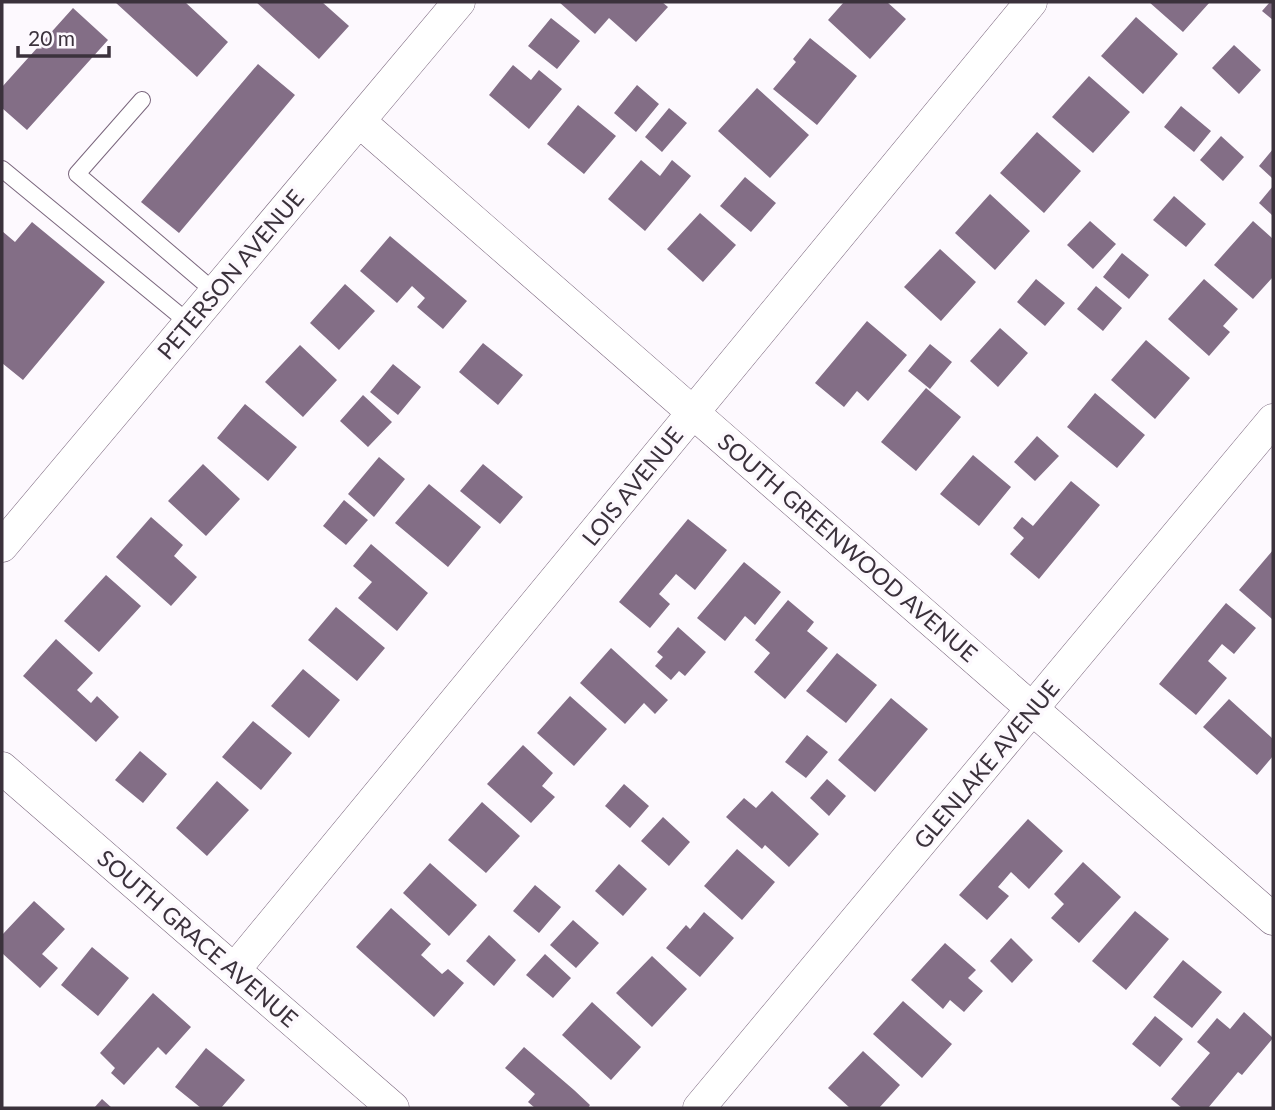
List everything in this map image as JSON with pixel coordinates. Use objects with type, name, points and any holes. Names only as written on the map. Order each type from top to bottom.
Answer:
[{"type":"street","name":"PETERSON AVENUE","points":[[2,546],[459,2]]},
{"type":"street","name":"LOIS AVENUE","points":[[234,970],[1031,2]]},
{"type":"street","name":"SOUTH GREENWOOD AVENUE","points":[[359,121],[1273,919]]},
{"type":"street","name":"GLENLAKE AVENUE","points":[[699,1108],[1273,420]]},
{"type":"street","name":"SOUTH GRACE AVENUE","points":[[2,768],[393,1108]]},
{"type":"lane","points":[[142,100],[77,174],[215,292]]},
{"type":"lane","points":[[2,169],[189,323]]},
{"type":"building","points":[[115,2],[185,2],[228,42],[197,77]]},
{"type":"building","points":[[256,2],[322,2],[349,26],[319,59]]},
{"type":"building","points":[[559,2],[662,2],[668,7],[636,42],[609,18],[595,34]]},
{"type":"building","points":[[844,2],[887,2],[906,19],[870,59],[828,20]]},
{"type":"building","points":[[1149,2],[1210,2],[1183,32]]},
{"type":"building","points":[[1273,2],[1273,20],[1262,11]]},
{"type":"building","points":[[73,8],[108,40],[27,130],[2,108],[2,87]]},
{"type":"building","points":[[1136,17],[1178,54],[1143,94],[1101,56]]},
{"type":"building","points":[[551,18],[580,41],[557,69],[528,46]]},
{"type":"building","points":[[810,38],[857,76],[817,125],[773,89],[796,62],[793,59]]},
{"type":"building","points":[[1234,45],[1261,70],[1239,94],[1212,68]]},
{"type":"building","points":[[258,64],[295,95],[179,233],[141,202]]},
{"type":"building","points":[[513,65],[531,80],[539,70],[562,89],[529,129],[489,95]]},
{"type":"building","points":[[1089,76],[1130,112],[1093,153],[1052,117]]},
{"type":"building","points":[[637,85],[659,104],[636,132],[614,113]]},
{"type":"building","points":[[757,88],[809,135],[770,178],[718,131]]},
{"type":"building","points":[[578,105],[616,136],[584,174],[547,144]]},
{"type":"building","points":[[1181,106],[1211,131],[1194,152],[1164,127]]},
{"type":"building","points":[[669,108],[687,123],[662,152],[645,137]]},
{"type":"building","points":[[1037,132],[1081,171],[1044,213],[1000,173]]},
{"type":"building","points":[[1221,136],[1244,157],[1223,181],[1200,160]]},
{"type":"building","points":[[1273,149],[1273,179],[1259,166]]},
{"type":"building","points":[[641,160],[660,176],[672,160],[691,176],[645,231],[608,199]]},
{"type":"building","points":[[745,177],[776,203],[751,232],[720,206]]},
{"type":"building","points":[[1273,186],[1273,216],[1259,203]]},
{"type":"building","points":[[990,194],[1030,231],[995,270],[955,233]]},
{"type":"building","points":[[1174,196],[1206,224],[1186,247],[1153,220]]},
{"type":"building","points":[[700,213],[736,245],[703,282],[667,249]]},
{"type":"building","points":[[1090,221],[1116,244],[1093,269],[1067,245]]},
{"type":"building","points":[[1253,221],[1273,239],[1273,277],[1253,299],[1214,265]]},
{"type":"building","points":[[32,222],[105,282],[23,380],[2,363],[2,231],[15,242]]},
{"type":"building","points":[[390,236],[467,301],[443,329],[417,307],[425,298],[412,286],[397,303],[360,271]]},
{"type":"building","points":[[940,249],[976,282],[941,321],[904,287]]},
{"type":"building","points":[[1122,253],[1149,275],[1129,299],[1103,277]]},
{"type":"building","points":[[1036,279],[1065,303],[1045,326],[1017,302]]},
{"type":"building","points":[[1204,279],[1238,309],[1223,326],[1230,332],[1209,356],[1168,319]]},
{"type":"building","points":[[345,284],[375,311],[339,350],[310,323]]},
{"type":"building","points":[[1096,286],[1122,308],[1103,331],[1077,309]]},
{"type":"building","points":[[867,321],[907,355],[868,401],[857,391],[844,407],[815,383]]},
{"type":"building","points":[[1000,328],[1028,353],[998,387],[970,361]]},
{"type":"building","points":[[1146,340],[1190,378],[1155,419],[1111,380]]},
{"type":"building","points":[[483,343],[523,375],[498,405],[459,372]]},
{"type":"building","points":[[930,344],[952,362],[930,389],[908,371]]},
{"type":"building","points":[[300,345],[337,380],[303,417],[265,382]]},
{"type":"building","points":[[393,364],[421,387],[398,415],[370,392]]},
{"type":"building","points":[[926,388],[961,417],[916,471],[881,442]]},
{"type":"building","points":[[1095,393],[1145,435],[1117,468],[1067,427]]},
{"type":"building","points":[[363,395],[392,422],[368,447],[340,421]]},
{"type":"building","points":[[245,404],[297,447],[268,481],[217,438]]},
{"type":"building","points":[[1037,436],[1059,456],[1035,481],[1014,462]]},
{"type":"building","points":[[973,455],[1011,487],[979,526],[940,494]]},
{"type":"building","points":[[379,457],[405,479],[374,517],[348,494]]},
{"type":"building","points":[[203,464],[240,499],[206,536],[168,501]]},
{"type":"building","points":[[483,464],[523,497],[500,524],[460,491]]},
{"type":"building","points":[[1071,481],[1100,505],[1039,579],[1010,554],[1024,538],[1013,528],[1022,517],[1033,526]]},
{"type":"building","points":[[429,484],[481,527],[448,567],[395,523]]},
{"type":"building","points":[[344,500],[368,520],[346,545],[323,526]]},
{"type":"building","points":[[151,517],[183,545],[174,556],[197,577],[171,606],[116,557]]},
{"type":"building","points":[[688,519],[727,550],[695,590],[676,574],[659,594],[670,604],[650,628],[619,602]]},
{"type":"building","points":[[371,544],[428,593],[397,631],[358,598],[372,582],[353,566]]},
{"type":"building","points":[[1273,550],[1273,620],[1239,590]]},
{"type":"building","points":[[744,562],[781,592],[755,625],[745,616],[725,641],[697,618]]},
{"type":"building","points":[[106,575],[141,606],[99,652],[64,621]]},
{"type":"building","points":[[788,600],[814,622],[807,631],[828,648],[785,699],[754,672],[770,653],[755,640]]},
{"type":"building","points":[[1226,603],[1256,628],[1234,654],[1222,644],[1208,661],[1227,678],[1196,715],[1159,684]]},
{"type":"building","points":[[336,607],[385,648],[357,681],[308,640]]},
{"type":"building","points":[[678,627],[706,652],[685,676],[679,671],[671,680],[655,666],[663,657],[657,652]]},
{"type":"building","points":[[56,639],[93,673],[77,690],[91,703],[97,696],[119,717],[96,742],[23,676]]},
{"type":"building","points":[[611,648],[668,700],[655,714],[644,703],[625,724],[580,683]]},
{"type":"building","points":[[837,653],[877,685],[846,723],[806,691]]},
{"type":"building","points":[[303,669],[340,700],[309,738],[271,706]]},
{"type":"building","points":[[570,696],[607,729],[574,766],[537,733]]},
{"type":"building","points":[[891,698],[928,729],[875,792],[838,760]]},
{"type":"building","points":[[1229,699],[1273,739],[1273,756],[1257,775],[1203,727]]},
{"type":"building","points":[[253,721],[292,753],[261,790],[222,757]]},
{"type":"building","points":[[807,735],[828,752],[806,778],[785,762]]},
{"type":"building","points":[[523,745],[553,773],[542,786],[555,797],[531,823],[487,784]]},
{"type":"building","points":[[140,751],[167,774],[143,803],[115,780]]},
{"type":"building","points":[[827,779],[846,796],[829,816],[810,798]]},
{"type":"building","points":[[217,781],[249,810],[207,856],[176,828]]},
{"type":"building","points":[[624,784],[649,806],[630,828],[605,806]]},
{"type":"building","points":[[772,791],[819,834],[789,867],[765,845],[762,849],[726,817],[744,798],[756,808]]},
{"type":"building","points":[[482,802],[520,836],[486,873],[448,840]]},
{"type":"building","points":[[663,817],[690,842],[669,866],[641,841]]},
{"type":"building","points":[[1028,819],[1063,851],[1029,889],[1011,872],[998,887],[1009,896],[987,920],[959,895]]},
{"type":"building","points":[[737,849],[775,882],[742,920],[704,886]]},
{"type":"building","points":[[1083,862],[1121,897],[1079,943],[1051,918],[1064,904],[1054,894]]},
{"type":"building","points":[[430,863],[477,905],[449,936],[403,893]]},
{"type":"building","points":[[619,864],[647,889],[623,916],[595,891]]},
{"type":"building","points":[[535,885],[561,907],[539,933],[513,911]]},
{"type":"building","points":[[34,901],[65,929],[42,954],[58,968],[40,988],[2,953],[2,935]]},
{"type":"building","points":[[391,908],[431,944],[421,955],[442,974],[448,969],[464,983],[434,1017],[356,947]]},
{"type":"building","points":[[1135,911],[1169,939],[1126,990],[1092,961]]},
{"type":"building","points":[[704,912],[734,938],[700,977],[666,948],[686,925],[690,929]]},
{"type":"building","points":[[573,920],[599,943],[576,968],[550,945]]},
{"type":"building","points":[[489,935],[516,960],[494,986],[466,961]]},
{"type":"building","points":[[1011,938],[1033,960],[1012,983],[990,961]]},
{"type":"building","points":[[945,943],[976,970],[968,978],[983,991],[964,1012],[950,1000],[943,1009],[911,980]]},
{"type":"building","points":[[92,947],[129,978],[98,1016],[61,985]]},
{"type":"building","points":[[545,954],[571,978],[553,998],[526,975]]},
{"type":"building","points":[[652,956],[687,989],[652,1027],[616,993]]},
{"type":"building","points":[[1183,960],[1222,992],[1192,1028],[1153,997]]},
{"type":"building","points":[[153,993],[191,1027],[166,1055],[158,1047],[124,1085],[111,1073],[115,1068],[100,1053]]},
{"type":"building","points":[[903,1001],[952,1044],[922,1078],[873,1034]]},
{"type":"building","points":[[592,1002],[641,1047],[611,1080],[562,1035]]},
{"type":"building","points":[[1244,1012],[1273,1038],[1242,1075],[1238,1072],[1208,1108],[1182,1108],[1171,1099],[1210,1053],[1197,1042],[1217,1018],[1230,1029]]},
{"type":"building","points":[[1155,1016],[1183,1039],[1160,1067],[1132,1044]]},
{"type":"building","points":[[524,1047],[590,1105],[588,1108],[535,1108],[528,1102],[535,1094],[505,1068]]},
{"type":"building","points":[[206,1048],[245,1080],[221,1108],[201,1108],[175,1087]]},
{"type":"building","points":[[863,1051],[900,1085],[879,1108],[850,1108],[828,1088]]},
{"type":"building","points":[[102,1099],[112,1108],[94,1108]]}]
